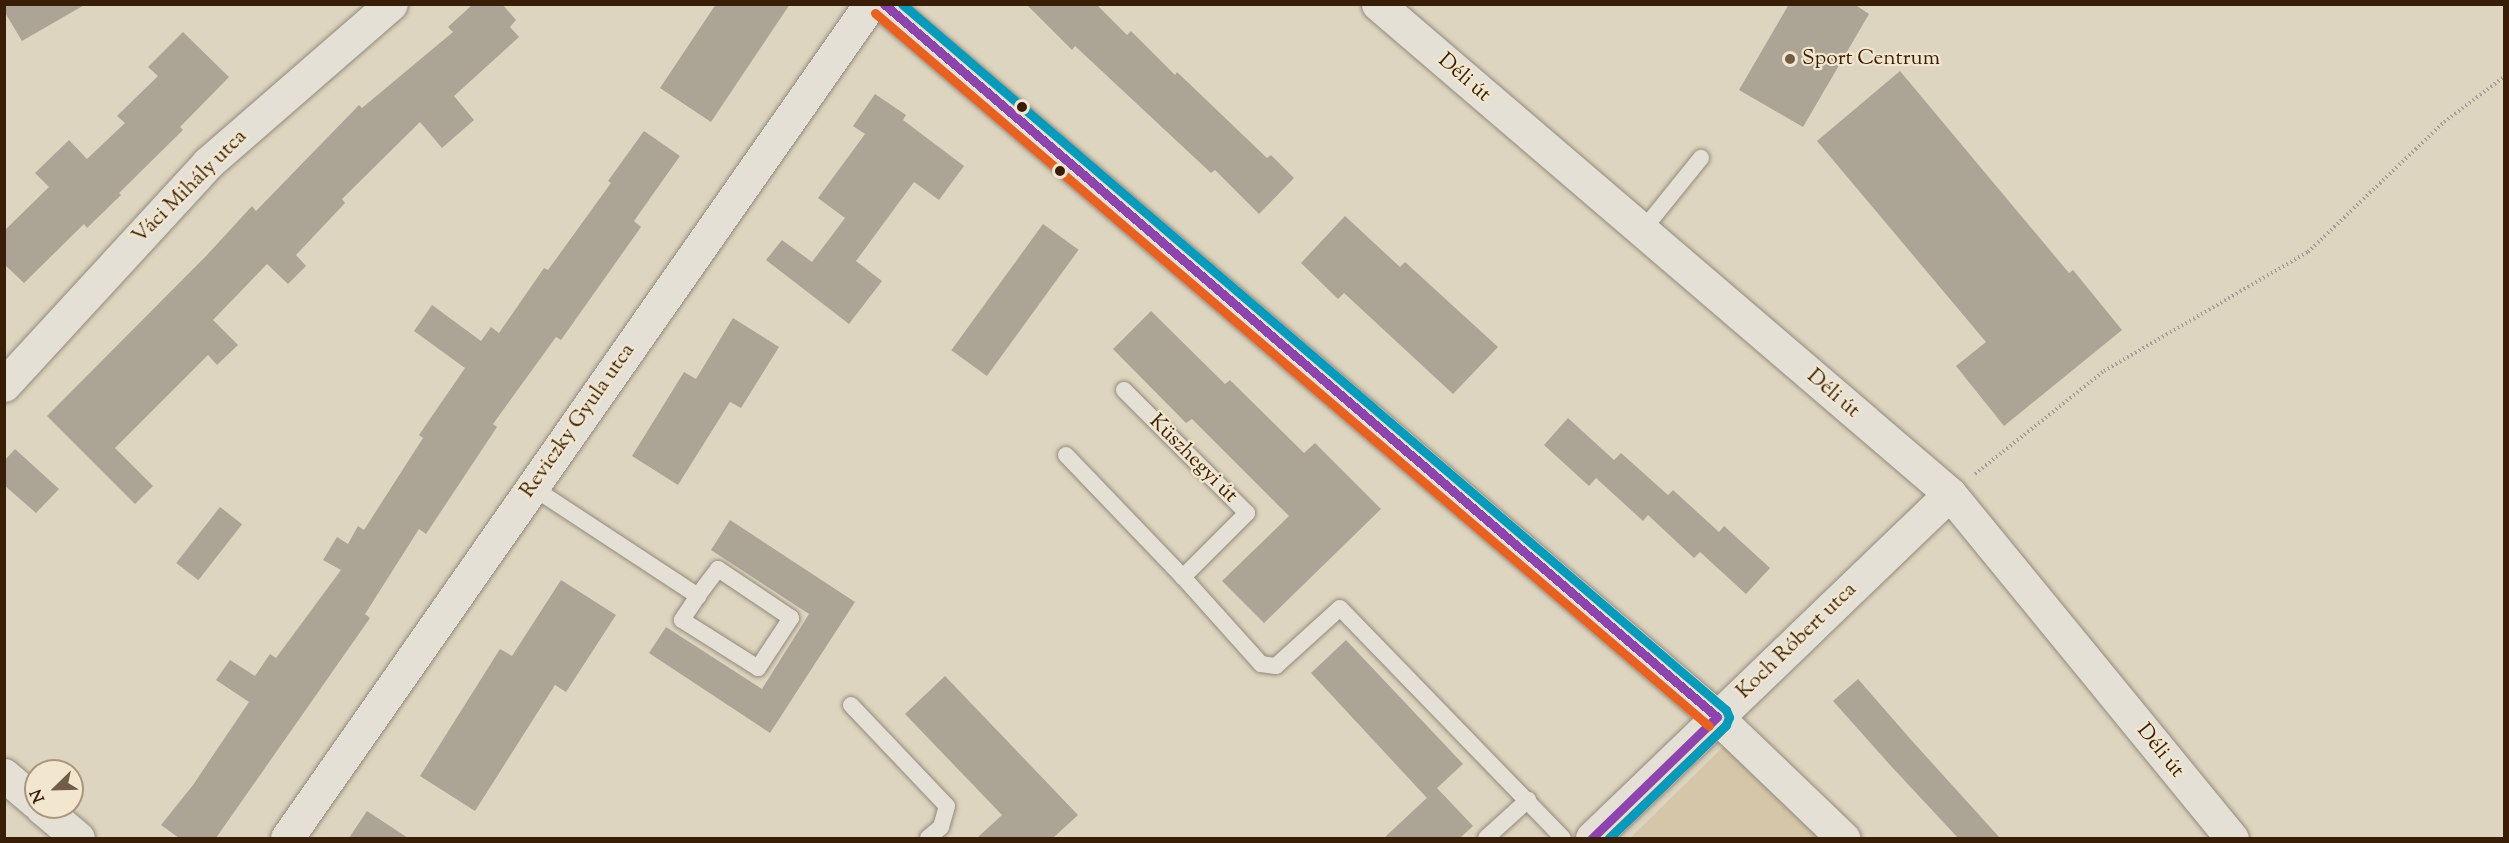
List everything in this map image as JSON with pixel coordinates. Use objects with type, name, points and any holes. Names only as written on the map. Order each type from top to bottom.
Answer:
[{"type":"street","name":"Váci Mihály utca","points":[[4,385],[208,163],[391,4]]},
{"type":"street","name":"Reviczky Gyula utca","points":[[287,838],[870,4]]},
{"type":"street","points":[[883,4],[1717,717],[1843,838]]},
{"type":"street","name":"Déli út","points":[[1378,4],[1950,494],[2232,838]]},
{"type":"street","name":"Koch Róbert utca","points":[[1592,838],[1950,494]]},
{"type":"street","points":[[4,775],[24,792]]},
{"type":"street","points":[[55,819],[78,838]]},
{"type":"lane","points":[[1642,231],[1701,158]]},
{"type":"lane","name":"Küszhegyi út","points":[[1124,390],[1247,513],[1183,577]]},
{"type":"lane","points":[[1066,455],[1183,577],[1261,664],[1276,666],[1340,608],[1563,838]]},
{"type":"lane","points":[[532,487],[698,596]]},
{"type":"lane","points":[[718,569],[791,618],[758,668],[682,620],[698,596],[718,569]]},
{"type":"lane","points":[[851,705],[947,806],[941,827],[928,838]]},
{"type":"lane","points":[[1486,838],[1528,800]]},
{"type":"path","points":[[1950,494],[2104,371],[2308,252],[2444,122],[2505,77]]},
{"type":"shaded area","points":[[1725,745],[1819,838],[1630,838]]},
{"type":"building","points":[[4,4],[86,4],[22,41],[4,11]]},
{"type":"building","points":[[473,4],[502,4],[516,20],[510,27],[519,37],[454,96],[474,120],[442,148],[420,122],[342,199],[345,203],[296,255],[306,266],[288,284],[267,264],[213,320],[238,345],[217,365],[208,355],[115,448],[153,486],[135,504],[47,416],[207,255],[252,206],[256,211],[359,105],[362,108],[453,32],[448,27]]},
{"type":"building","points":[[716,4],[790,4],[711,122],[660,88]]},
{"type":"building","points":[[1026,4],[1096,4],[1127,35],[1131,31],[1175,75],[1177,72],[1267,158],[1271,155],[1294,178],[1259,214],[1215,170],[1211,173],[1075,46],[1072,50]]},
{"type":"building","points":[[1789,4],[1854,4],[1869,14],[1803,127],[1739,90]]},
{"type":"building","points":[[183,32],[229,77],[180,127],[183,130],[119,193],[121,195],[87,228],[84,224],[24,283],[4,264],[4,231],[49,187],[35,173],[69,140],[87,159],[125,123],[117,116],[158,76],[148,67]]},
{"type":"building","points":[[1900,71],[2069,273],[2073,270],[2122,330],[2004,426],[1956,366],[1986,342],[1817,141]]},
{"type":"building","points":[[875,94],[906,115],[903,120],[964,166],[939,200],[914,182],[856,261],[882,281],[849,324],[766,260],[782,240],[812,262],[845,218],[818,198],[865,134],[853,126]]},
{"type":"building","points":[[644,131],[680,156],[634,221],[641,227],[561,340],[556,337],[493,424],[497,427],[426,534],[419,529],[365,614],[370,618],[216,838],[179,838],[161,825],[193,785],[249,702],[216,680],[230,660],[255,676],[270,654],[276,658],[341,570],[323,560],[337,537],[348,544],[358,526],[364,530],[423,438],[419,435],[465,368],[414,331],[432,305],[481,341],[491,327],[499,333],[544,268],[548,270],[611,183],[608,181]]},
{"type":"building","points":[[1345,216],[1400,267],[1405,262],[1498,347],[1453,394],[1344,293],[1338,299],[1301,263]]},
{"type":"building","points":[[1043,224],[1079,250],[987,376],[951,350]]},
{"type":"building","points":[[1151,311],[1225,384],[1230,380],[1304,453],[1315,443],[1381,509],[1264,623],[1222,581],[1289,516],[1192,419],[1186,423],[1113,349]]},
{"type":"building","points":[[733,318],[779,347],[741,408],[730,402],[678,485],[632,456],[684,372],[696,379]]},
{"type":"building","points":[[1568,418],[1614,460],[1621,453],[1668,495],[1673,490],[1719,532],[1724,526],[1770,568],[1746,594],[1700,552],[1694,558],[1648,515],[1643,521],[1596,478],[1589,486],[1544,445]]},
{"type":"building","points":[[15,449],[59,489],[36,513],[4,485],[4,461]]},
{"type":"building","points":[[220,507],[242,524],[198,580],[176,563]]},
{"type":"building","points":[[730,520],[855,602],[770,733],[649,653],[666,627],[762,689],[809,614],[711,550]]},
{"type":"building","points":[[561,580],[616,615],[566,692],[555,685],[475,811],[420,776],[500,649],[512,656]]},
{"type":"building","points":[[1346,640],[1463,764],[1437,788],[1473,826],[1460,838],[1384,838],[1427,798],[1311,673]]},
{"type":"building","points":[[945,676],[1078,815],[1053,838],[977,838],[1002,815],[905,714]]},
{"type":"building","points":[[1858,679],[2000,838],[1958,838],[1891,766],[1833,701]]},
{"type":"building","points":[[367,811],[408,838],[349,838]]},
{"type":"transit line","points":[[884,4],[1717,717]]},
{"type":"transit line","points":[[902,4],[1726,710],[1729,717],[1726,725],[1609,838]]},
{"type":"transit line","points":[[875,13],[1709,726]]},
{"type":"transit line","points":[[1592,838],[1717,717]]},
{"type":"transit line","points":[[1609,838],[1725,726]]},
{"type":"place","name":"Sport Centrum","points":[[1790,59]]}]
